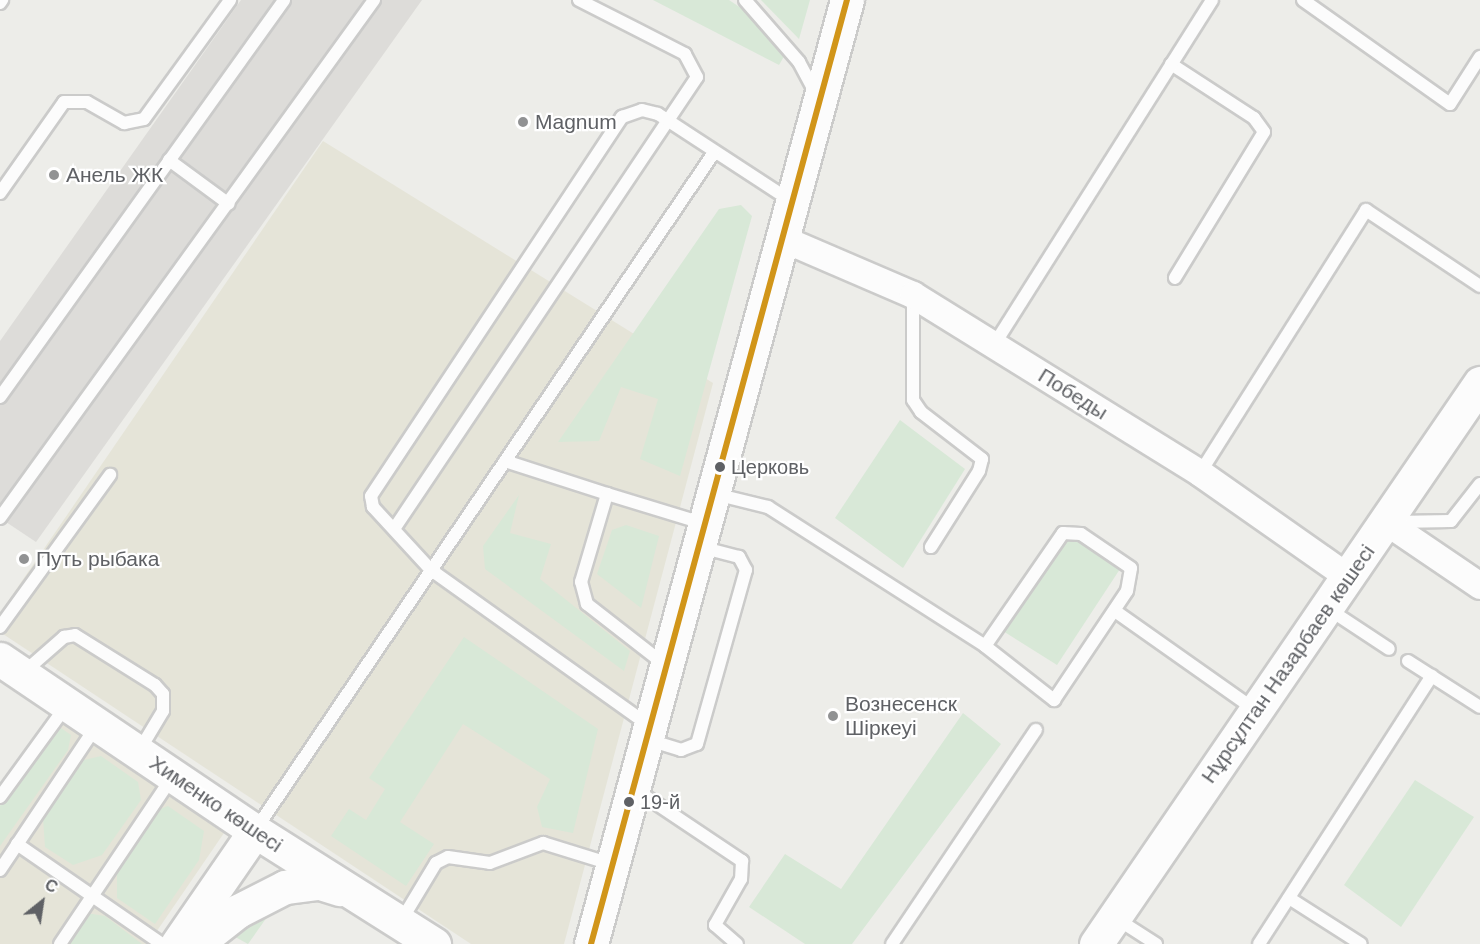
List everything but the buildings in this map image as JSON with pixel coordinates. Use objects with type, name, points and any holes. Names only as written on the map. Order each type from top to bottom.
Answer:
[{"type":"main road","points":[[591,944],[635,789],[847,0]]},
{"type":"main road","name":"Нұрсұлтан Назарбаев көшесі","points":[[1096,944],[1480,383]]},
{"type":"main road","name":"Хименко көшесі","points":[[11,666],[255,831],[434,944]]},
{"type":"main road","points":[[177,944],[255,831]]},
{"type":"main road","points":[[196,944],[252,902],[294,884],[320,883],[370,904]]},
{"type":"street","name":"Победы","points":[[783,239],[913,295],[1200,473],[1348,577]]},
{"type":"street","points":[[1386,522],[1480,586]]},
{"type":"lane","points":[[0,193],[64,102],[87,102],[124,123],[144,119],[230,0]]},
{"type":"lane","points":[[0,397],[284,0]]},
{"type":"lane","points":[[0,518],[229,204],[374,0]]},
{"type":"lane","points":[[394,529],[697,77],[692,60],[579,0]]},
{"type":"lane","points":[[745,0],[799,62],[820,101]]},
{"type":"lane","points":[[994,345],[1212,0]]},
{"type":"lane","points":[[1304,0],[1450,104],[1480,57]]},
{"type":"lane","points":[[1171,64],[1254,118],[1264,132],[1175,278]]},
{"type":"lane","points":[[706,521],[739,557],[746,570],[697,744],[681,750],[649,733],[431,570],[371,503],[373,492],[616,123],[642,110],[669,122],[713,154],[793,202]]},
{"type":"lane","points":[[255,831],[713,154]]},
{"type":"lane","points":[[169,160],[229,204]]},
{"type":"lane","points":[[1200,473],[1366,210],[1480,286]]},
{"type":"lane","points":[[913,295],[913,400],[921,412],[982,459],[980,471],[931,547]]},
{"type":"lane","points":[[505,462],[607,494],[706,521],[768,507],[985,646],[1054,700],[1132,582],[1131,568],[1069,530],[985,646]]},
{"type":"lane","points":[[0,627],[110,475]]},
{"type":"lane","points":[[1386,522],[1451,521],[1480,484]]},
{"type":"lane","points":[[607,494],[581,593],[587,604],[667,666]]},
{"type":"lane","points":[[1327,608],[1389,649]]},
{"type":"lane","points":[[1114,611],[1254,710]]},
{"type":"lane","points":[[11,666],[64,637],[75,634],[155,685],[163,694],[163,711],[138,752]]},
{"type":"lane","points":[[1408,661],[1480,707]]},
{"type":"lane","points":[[1259,944],[1432,676]]},
{"type":"lane","points":[[0,797],[67,704]]},
{"type":"lane","points":[[0,870],[97,724]]},
{"type":"lane","points":[[892,944],[1036,730]]},
{"type":"lane","points":[[60,944],[174,775]]},
{"type":"lane","points":[[635,789],[742,861],[741,879],[715,925],[737,944]]},
{"type":"lane","points":[[400,922],[436,863],[448,857],[490,863],[543,843],[612,865]]},
{"type":"lane","points":[[17,844],[93,894],[162,944]]},
{"type":"lane","points":[[1289,898],[1360,944]]},
{"type":"lane","points":[[1114,917],[1156,944]]},
{"type":"shaded area","points":[[241,0],[422,0],[36,542],[0,518],[0,341]]},
{"type":"shaded area","points":[[323,141],[713,383],[564,944],[471,944],[0,632],[0,613]]},
{"type":"shaded area","points":[[61,722],[224,833],[148,944],[0,944],[0,806]]},
{"type":"green space","points":[[653,0],[729,0],[762,22],[786,53],[779,65]]},
{"type":"green space","points":[[761,0],[810,0],[799,39]]},
{"type":"green space","points":[[741,205],[752,216],[680,476],[640,459],[658,399],[621,387],[599,441],[558,442],[719,209]]},
{"type":"green space","points":[[900,420],[965,469],[903,568],[835,518]]},
{"type":"green space","points":[[519,495],[510,533],[551,544],[540,579],[630,651],[624,671],[485,569],[483,546]]},
{"type":"green space","points":[[626,525],[659,536],[641,608],[597,574],[612,530]]},
{"type":"green space","points":[[1069,536],[1120,569],[1057,665],[1003,631]]},
{"type":"green space","points":[[464,637],[598,729],[573,833],[542,827],[537,807],[550,779],[463,724],[400,822],[434,844],[406,886],[331,836],[349,809],[366,820],[385,789],[369,778]]},
{"type":"green space","points":[[963,713],[1001,744],[852,944],[805,944],[749,907],[785,854],[841,889]]},
{"type":"green space","points":[[58,726],[71,735],[68,750],[0,846],[0,806]]},
{"type":"green space","points":[[101,756],[138,782],[141,800],[102,855],[73,865],[45,847],[43,818],[84,760]]},
{"type":"green space","points":[[1415,780],[1474,817],[1401,927],[1344,885]]},
{"type":"green space","points":[[168,806],[204,831],[199,860],[155,924],[117,898],[117,866],[155,811]]},
{"type":"green space","points":[[272,910],[248,944],[228,933]]},
{"type":"green space","points":[[86,913],[105,916],[142,944],[66,944]]},
{"type":"transit line","points":[[591,944],[847,0]]},
{"type":"place","name":"Magnum","points":[[523,122]]},
{"type":"place","name":"Анель ЖК","points":[[54,175]]},
{"type":"place","name":"Церковь","points":[[720,467]]},
{"type":"place","name":"Путь рыбака","points":[[24,559]]},
{"type":"place","name":"Вознесенск Шіркеуі","points":[[833,716]]},
{"type":"place","name":"19-й","points":[[629,802]]}]
